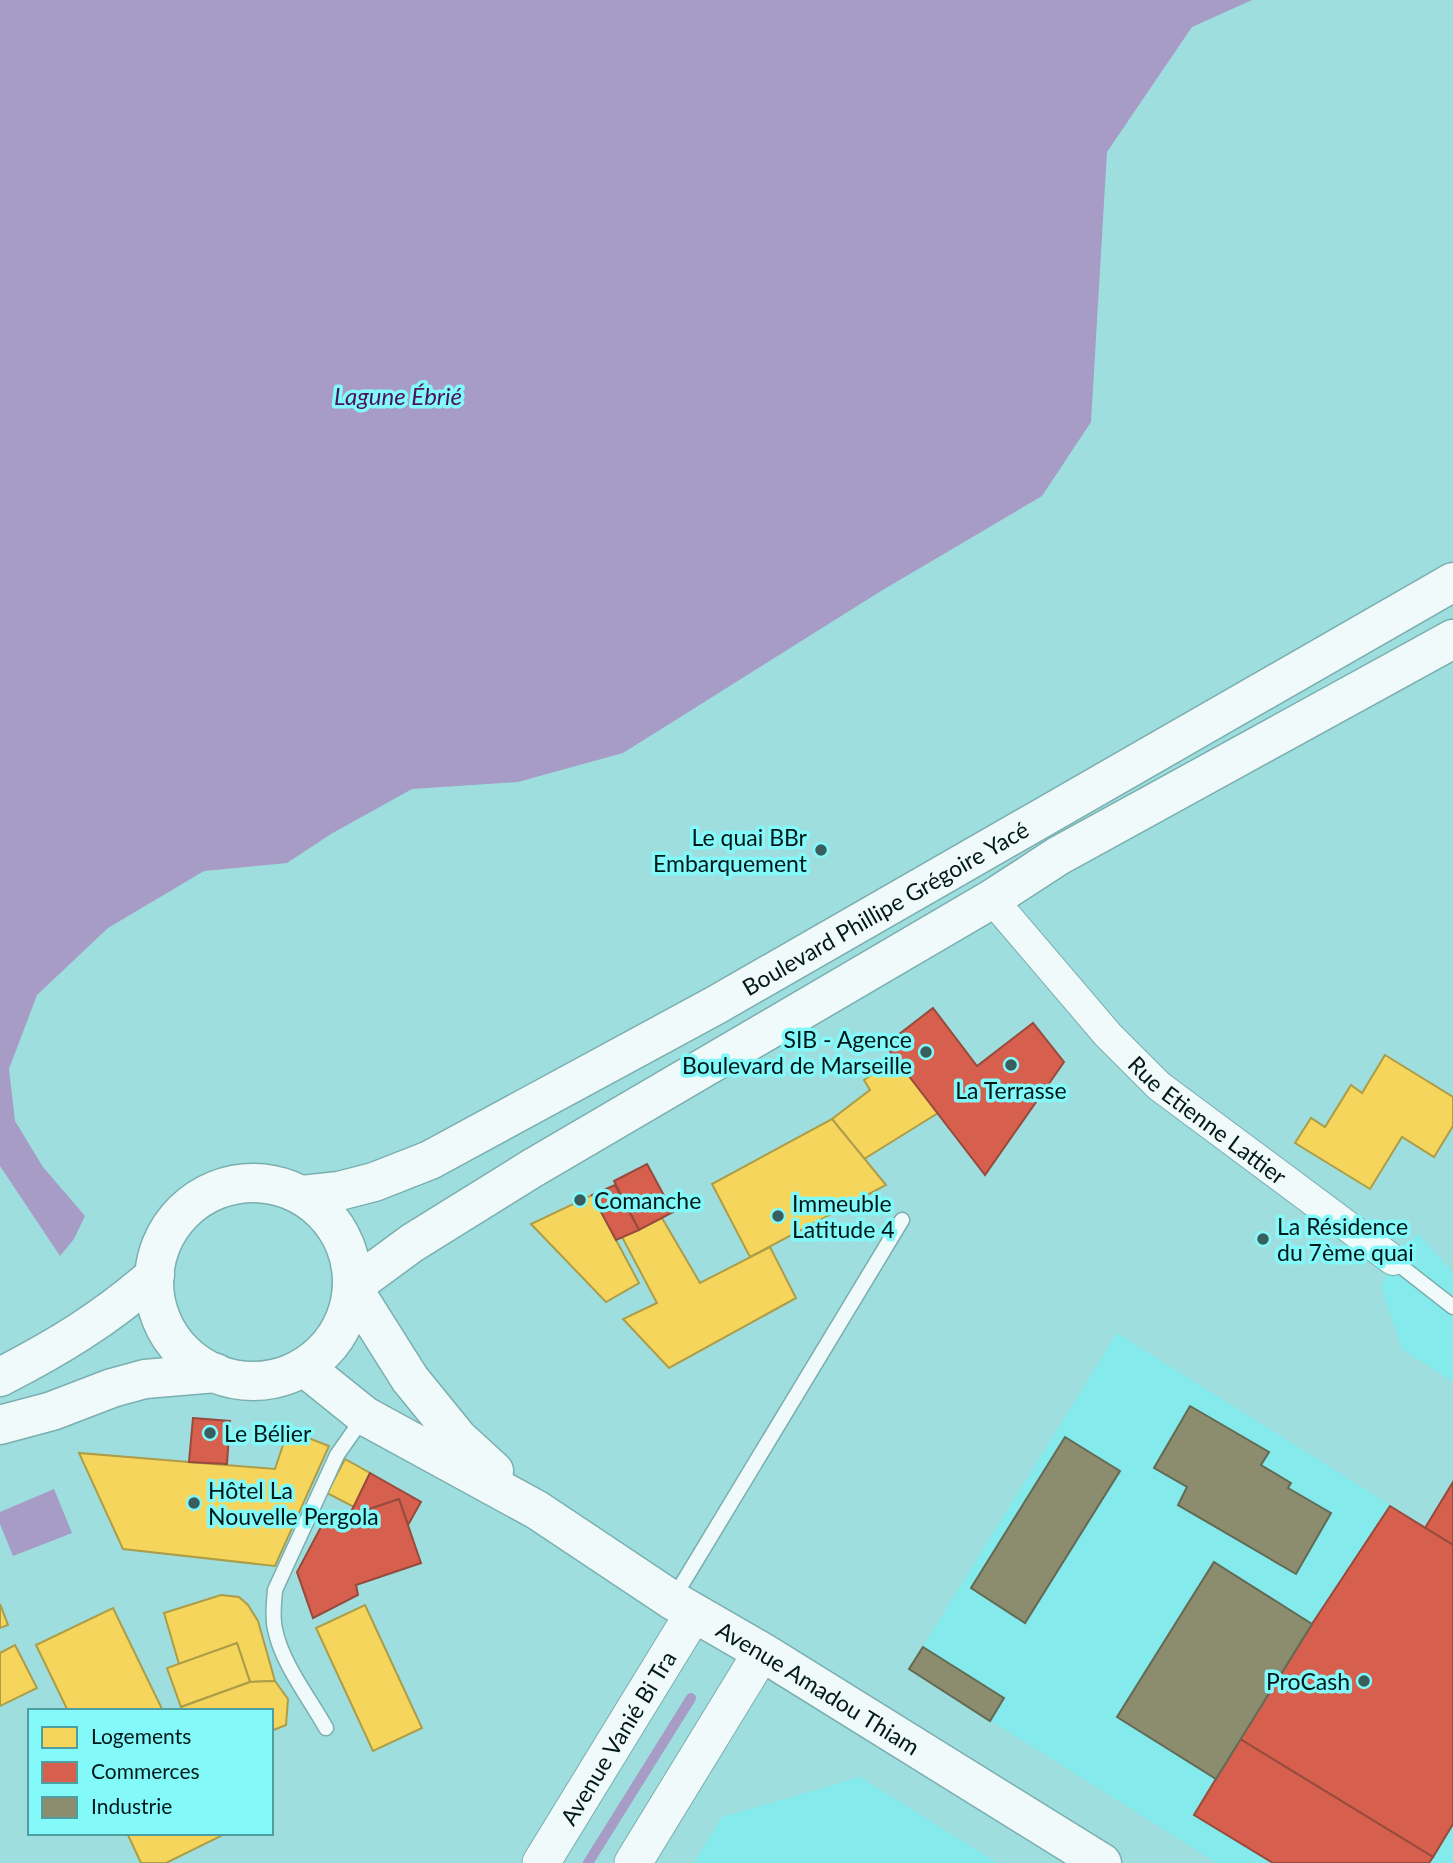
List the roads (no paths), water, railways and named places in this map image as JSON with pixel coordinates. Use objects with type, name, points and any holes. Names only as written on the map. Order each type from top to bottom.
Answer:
[{"type":"main road","name":"Boulevard Phillipe Grégoire Yacé","points":[[302,1195],[339,1191],[374,1182],[430,1160],[716,1005],[1453,582]]},
{"type":"main road","name":"Boulevard Phillipe Grégoire Yacé","points":[[352,1287],[412,1242],[531,1169],[992,899],[1058,856],[1453,639]]},
{"type":"main road","points":[[254,1182],[279,1186],[302,1195],[324,1212],[340,1233],[350,1259],[352,1287],[348,1311],[338,1332],[323,1352],[304,1367],[283,1376],[260,1381],[238,1379],[200,1365],[186,1354],[165,1326],[155,1292],[160,1250],[171,1228],[187,1208],[206,1194],[230,1185],[254,1182]]},
{"type":"main road","points":[[0,1377],[84,1331],[155,1275]]},
{"type":"main road","name":"Avenue Amadou Thiam","points":[[352,1287],[410,1379],[450,1428],[537,1510]]},
{"type":"main road","name":"Avenue Amadou Thiam","points":[[304,1367],[365,1416],[537,1510],[683,1607],[762,1651],[1102,1863]]},
{"type":"main road","points":[[0,1425],[52,1411],[112,1388],[145,1379],[216,1373]]},
{"type":"street","name":"Rue Etienne Lattier","points":[[992,899],[1108,1035],[1159,1086],[1392,1260]]},
{"type":"street","name":"Avenue Vanié Bi Tra","points":[[541,1863],[683,1607]]},
{"type":"street","points":[[633,1863],[762,1651]]},
{"type":"lane","points":[[683,1607],[902,1220]]},
{"type":"lane","name":"Rue Etienne Lattier","points":[[1392,1260],[1453,1307]]},
{"type":"lane","points":[[326,1728],[281,1649],[275,1629],[275,1590],[337,1455],[365,1416]]},
{"type":"water","name":"Lagune Ébrié","points":[[0,0],[1252,0],[1192,27],[1107,152],[1091,422],[1042,496],[881,591],[623,753],[518,782],[412,789],[331,834],[287,863],[204,871],[108,928],[37,995],[9,1069],[15,1121],[43,1167],[85,1216],[74,1239],[60,1256],[0,1166]]},
{"type":"water","points":[[54,1489],[72,1533],[13,1556],[0,1524],[0,1512]]},
{"type":"waterway","points":[[588,1863],[691,1698]]},
{"type":"place","name":"Le quai BBr Embarquement","points":[[821,850]]},
{"type":"place","name":"SIB - Agence Boulevard de Marseille","points":[[926,1052]]},
{"type":"place","name":"La Terrasse","points":[[1011,1065]]},
{"type":"place","name":"Comanche","points":[[580,1200]]},
{"type":"place","name":"Immeuble Latitude 4","points":[[778,1216]]},
{"type":"place","name":"La Résidence du 7ème quai","points":[[1263,1239]]},
{"type":"place","name":"Le Bélier","points":[[210,1433]]},
{"type":"place","name":"Hôtel La Nouvelle Pergola","points":[[194,1503]]},
{"type":"place","name":"ProCash","points":[[1364,1681]]}]
